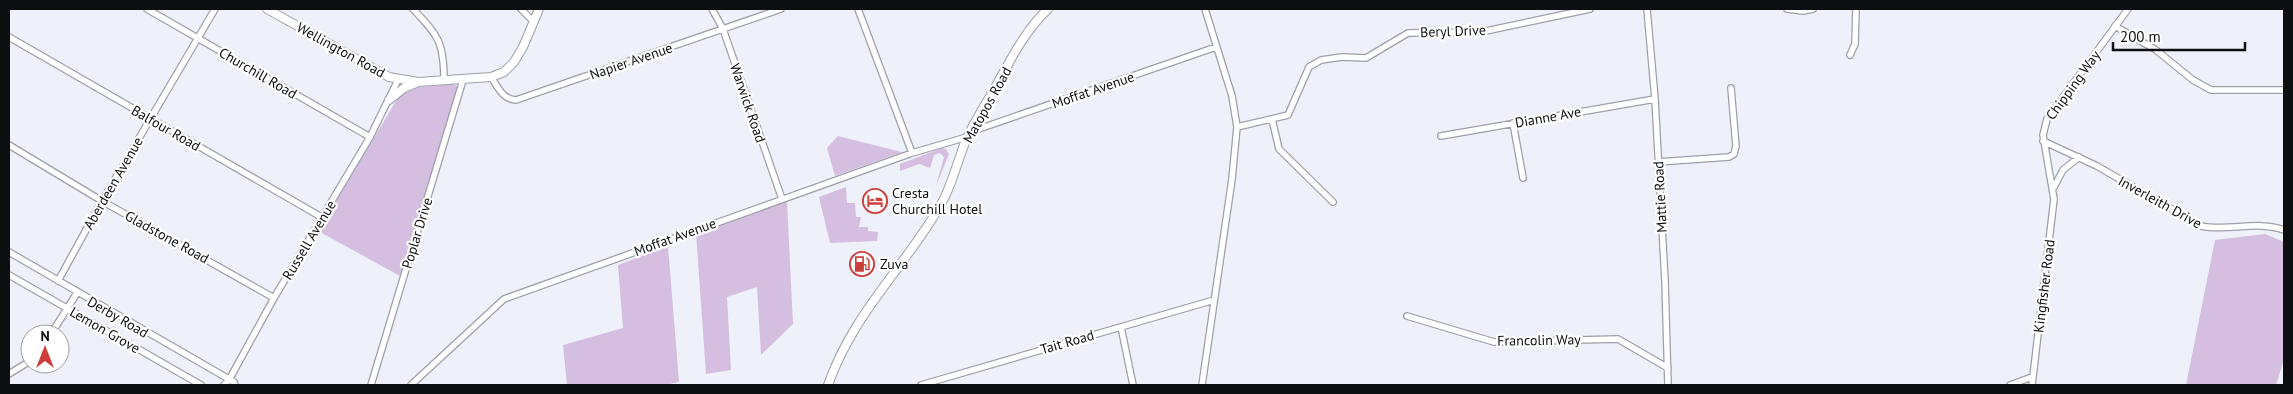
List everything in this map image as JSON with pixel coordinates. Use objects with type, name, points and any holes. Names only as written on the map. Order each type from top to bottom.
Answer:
[{"type":"main road","name":"Wellington Road","points":[[267,9],[349,56],[398,80],[418,82],[491,77]]},
{"type":"main road","points":[[491,77],[504,72],[514,62],[526,41],[539,9]]},
{"type":"main road","name":"Matopos Road","points":[[828,385],[843,350],[868,306],[935,216],[950,184],[968,135],[1028,32],[1048,9]]},
{"type":"main road","points":[[389,100],[404,88],[418,82]]},
{"type":"street","name":"Churchill Road","points":[[147,9],[370,137]]},
{"type":"street","name":"Aberdeen Avenue","points":[[58,281],[102,201],[215,9]]},
{"type":"street","points":[[413,9],[440,43],[443,56],[444,81]]},
{"type":"street","points":[[521,9],[534,22]]},
{"type":"street","name":"Warwick Road","points":[[712,9],[723,29],[782,199]]},
{"type":"street","name":"Napier Avenue","points":[[491,77],[507,98],[516,100],[781,9]]},
{"type":"street","points":[[858,9],[912,153]]},
{"type":"street","points":[[1202,385],[1232,179],[1237,127],[1232,96],[1205,9]]},
{"type":"street","name":"Beryl Drive","points":[[1237,127],[1288,115],[1309,66],[1321,60],[1342,57],[1366,58],[1408,33],[1481,32],[1590,9]]},
{"type":"street","name":"Mattie Road","points":[[1647,9],[1655,99],[1668,385]]},
{"type":"street","points":[[1787,9],[1803,11],[1813,9]]},
{"type":"street","points":[[1850,55],[1855,44],[1856,9]]},
{"type":"street","name":"Chipping Way","points":[[2043,140],[2047,119],[2128,9]]},
{"type":"street","points":[[2115,26],[2156,50],[2193,80],[2211,90],[2284,90]]},
{"type":"street","name":"Balfour Road","points":[[9,37],[323,218]]},
{"type":"street","name":"Moffat Avenue","points":[[411,385],[504,299],[782,199],[1216,47]]},
{"type":"street","name":"Russell Avenue","points":[[224,385],[229,380],[274,298],[370,137],[398,80]]},
{"type":"street","name":"Poplar Drive","points":[[371,385],[462,80]]},
{"type":"street","points":[[1658,162],[1729,157],[1734,154],[1736,148],[1730,88]]},
{"type":"street","name":"Dianne Ave","points":[[1441,136],[1513,122],[1655,99]]},
{"type":"street","points":[[1272,119],[1279,149],[1334,202]]},
{"type":"street","points":[[1513,122],[1523,178]]},
{"type":"street","name":"Inverleith Drive","points":[[2043,140],[2078,157],[2201,226],[2215,228],[2261,224],[2284,230]]},
{"type":"street","name":"Kingfisher Road","points":[[2032,385],[2054,205],[2054,187],[2043,140]]},
{"type":"street","name":"Gladstone Road","points":[[9,145],[102,201],[274,298]]},
{"type":"street","points":[[2054,187],[2063,170],[2078,157]]},
{"type":"street","name":"Derby Road","points":[[9,252],[234,382],[235,385]]},
{"type":"street","name":"Lemon Grove","points":[[9,275],[201,385]]},
{"type":"street","points":[[57,324],[77,293]]},
{"type":"street","name":"Tait Road","points":[[921,385],[1214,300]]},
{"type":"street","name":"Francolin Way","points":[[1407,316],[1494,342],[1618,339],[1668,368]]},
{"type":"street","points":[[1121,327],[1133,385]]},
{"type":"street","points":[[9,374],[20,367]]},
{"type":"street","points":[[2010,385],[2032,377]]},
{"type":"shaded area","points":[[452,84],[457,86],[457,92],[400,276],[318,231],[399,96],[411,88]]},
{"type":"shaded area","points":[[838,136],[902,152],[835,176],[827,148]]},
{"type":"shaded area","points":[[942,148],[946,149],[949,154],[936,186],[944,157],[940,153],[934,155],[930,168],[919,164],[900,171],[900,164]]},
{"type":"shaded area","points":[[846,187],[847,203],[855,203],[856,217],[861,217],[859,227],[868,227],[868,231],[878,232],[877,241],[830,243],[819,197]]},
{"type":"shaded area","points":[[787,202],[793,324],[761,355],[757,287],[727,297],[731,370],[706,374],[696,233]]},
{"type":"shaded area","points":[[2265,234],[2284,242],[2284,359],[2276,385],[2186,385],[2215,240]]},
{"type":"shaded area","points":[[668,246],[679,382],[665,385],[567,385],[563,345],[623,328],[618,265]]},
{"type":"place","name":"Cresta Churchill Hotel","points":[[875,201]]},
{"type":"place","name":"Zuva","points":[[862,264]]}]
